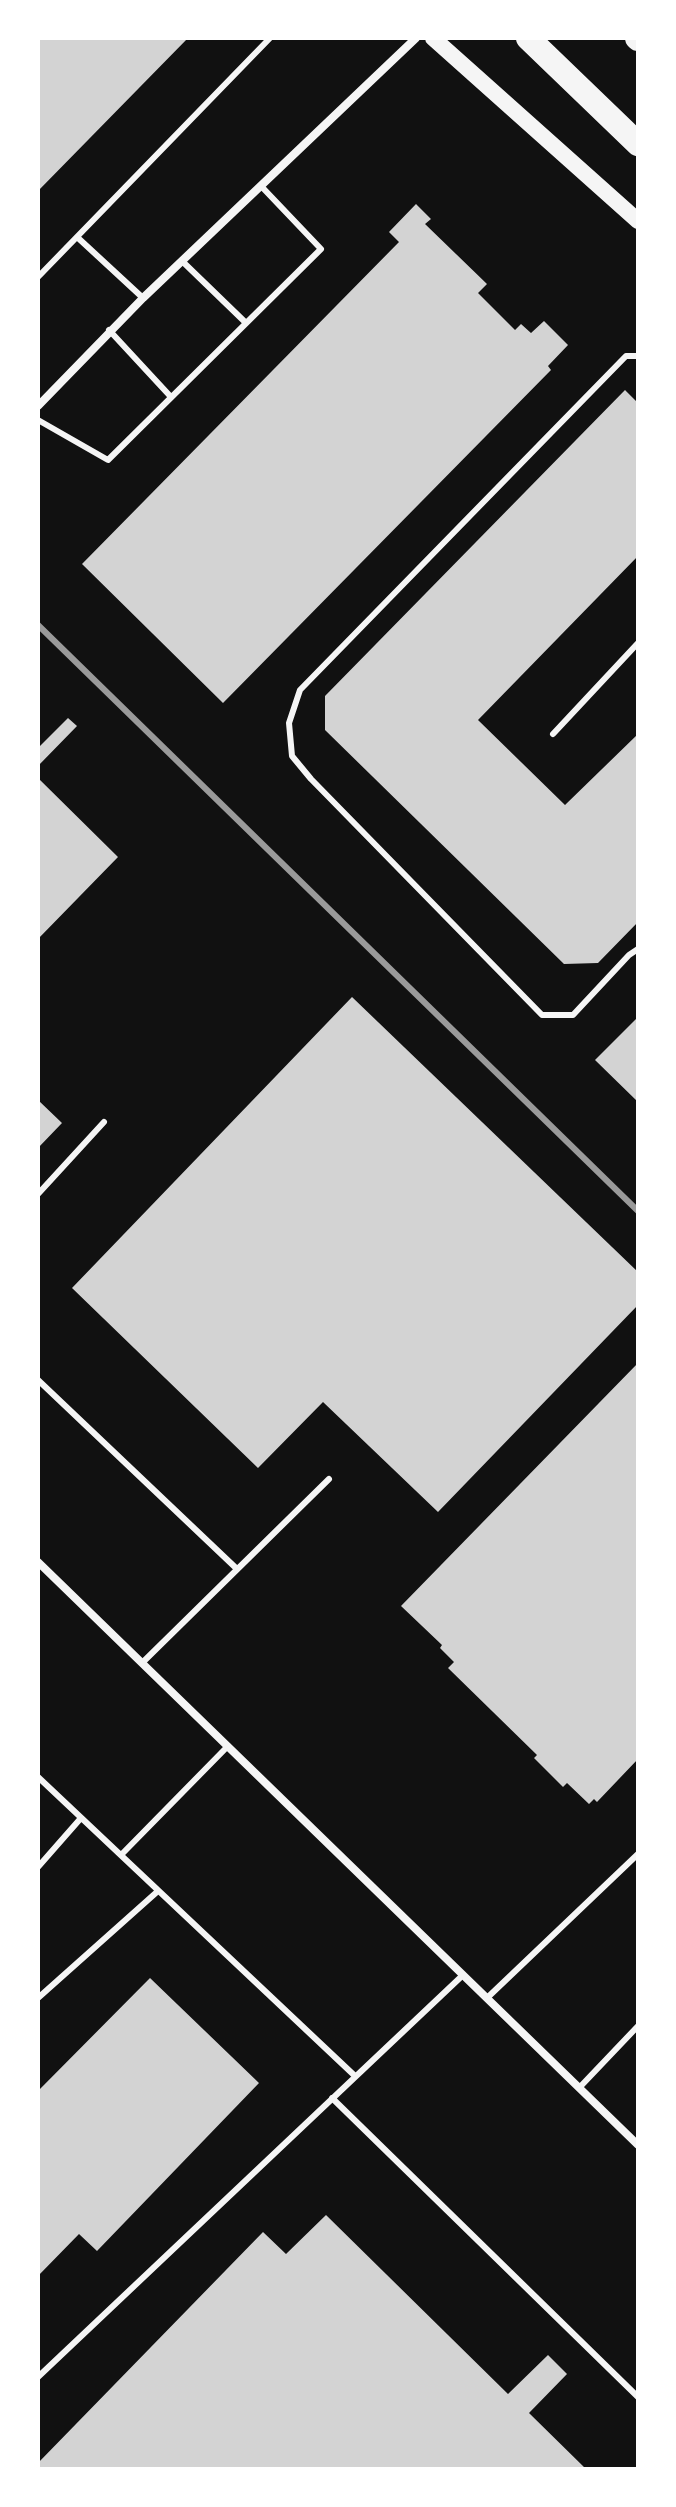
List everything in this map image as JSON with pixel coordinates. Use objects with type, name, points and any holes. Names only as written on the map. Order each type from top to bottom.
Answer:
[{"type":"highway","points":[[528,38],[638,144]]},
{"type":"main road","points":[[433,38],[638,221]]},
{"type":"street","points":[[38,406],[109,330],[416,38]]},
{"type":"street","points":[[38,1562],[638,2145]]},
{"type":"lane","points":[[38,277],[270,38]]},
{"type":"lane","points":[[38,420],[108,460],[321,249],[261,186]]},
{"type":"lane","points":[[77,237],[143,298]]},
{"type":"lane","points":[[182,261],[245,322]]},
{"type":"lane","points":[[109,330],[171,397]]},
{"type":"lane","points":[[638,356],[626,356],[300,690],[289,723],[292,756],[311,779],[542,1015],[573,1015],[638,949]]},
{"type":"lane","points":[[553,734],[638,643]]},
{"type":"lane","points":[[38,1194],[104,1122]]},
{"type":"lane","points":[[38,1380],[237,1569]]},
{"type":"lane","points":[[142,1663],[329,1479]]},
{"type":"lane","points":[[121,1855],[228,1746]]},
{"type":"lane","points":[[38,1777],[355,2076]]},
{"type":"lane","points":[[38,1867],[81,1818]]},
{"type":"lane","points":[[487,1998],[638,1854]]},
{"type":"lane","points":[[38,1998],[158,1891]]},
{"type":"lane","points":[[38,2377],[463,1975]]},
{"type":"lane","points":[[579,2088],[638,2026]]},
{"type":"lane","points":[[332,2098],[638,2397]]},
{"type":"building","points":[[38,38],[188,38],[38,191]]},
{"type":"building","points":[[416,204],[431,219],[425,224],[487,284],[478,293],[515,330],[521,324],[531,333],[544,321],[568,345],[548,366],[551,370],[223,703],[82,564],[399,242],[389,232]]},
{"type":"building","points":[[625,390],[638,403],[638,556],[478,720],[565,805],[638,734],[638,922],[598,963],[564,964],[325,730],[325,696]]},
{"type":"building","points":[[68,718],[77,726],[38,766],[38,748]]},
{"type":"building","points":[[38,778],[118,857],[38,939]]},
{"type":"building","points":[[352,997],[638,1272],[638,1305],[438,1512],[323,1402],[258,1468],[72,1288]]},
{"type":"building","points":[[638,1017],[638,1102],[595,1060]]},
{"type":"building","points":[[38,1100],[62,1123],[38,1148]]},
{"type":"building","points":[[638,1363],[638,1759],[597,1802],[594,1799],[589,1804],[567,1783],[563,1787],[534,1758],[537,1755],[448,1668],[454,1662],[440,1648],[442,1645],[401,1606]]},
{"type":"building","points":[[150,1978],[259,2083],[97,2251],[79,2234],[38,2276],[38,2091]]},
{"type":"building","points":[[326,2215],[508,2394],[548,2355],[567,2374],[529,2413],[586,2469],[38,2469],[38,2463],[263,2232],[286,2254]]},
{"type":"railway","points":[[38,625],[638,1211]]}]
